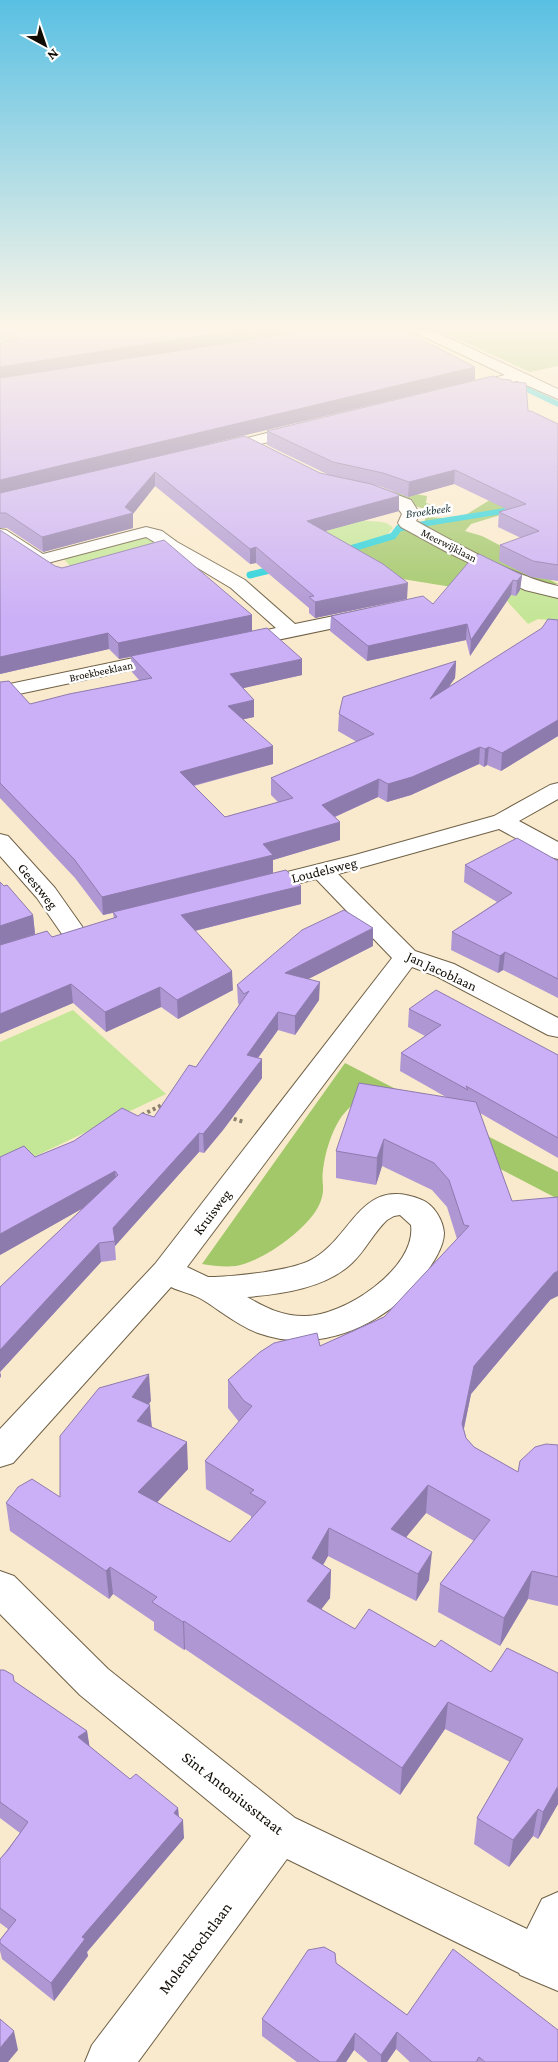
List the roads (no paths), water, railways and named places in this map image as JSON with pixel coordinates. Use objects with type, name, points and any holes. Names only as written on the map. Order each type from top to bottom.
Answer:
[{"type":"street","points":[[199,454],[313,426]]},
{"type":"street","points":[[247,443],[265,452]]},
{"type":"street","name":"Meerwijklaan","points":[[346,488],[376,493],[405,504],[411,514],[411,526],[532,586],[558,592]]},
{"type":"street","points":[[40,560],[146,532],[156,535],[171,546],[238,584],[291,631]]},
{"type":"street","points":[[0,534],[56,571]]},
{"type":"street","points":[[153,551],[171,546]]},
{"type":"street","points":[[223,645],[387,611]]},
{"type":"street","name":"Broekbeeklaan","points":[[0,692],[184,653]]},
{"type":"street","name":"Loudelsweg","points":[[235,892],[502,821],[558,790]]},
{"type":"street","points":[[502,821],[558,852]]},
{"type":"street","name":"Geestweg","points":[[0,842],[46,893],[73,933]]},
{"type":"street","name":"Jan Jacoblaan","points":[[321,870],[406,957],[445,970],[558,1029]]},
{"type":"street","name":"Kruisweg","points":[[0,1453],[166,1272],[406,957]]},
{"type":"street","points":[[166,1272],[211,1289],[240,1310],[262,1322],[286,1329],[307,1329],[336,1322],[360,1312],[382,1299],[400,1284],[413,1269],[423,1248],[428,1231],[423,1216],[417,1211],[411,1207],[394,1204],[378,1210],[368,1219],[351,1245],[326,1266],[305,1275],[278,1282],[211,1289]]},
{"type":"street","name":"Sint Antoniusstraat","points":[[0,1588],[94,1682],[280,1833],[547,1964]]},
{"type":"street","name":"Molenkrochtlaan","points":[[109,2062],[280,1833]]},
{"type":"street","points":[[547,1964],[558,1915]]},
{"type":"waterway","name":"Broekbeek","points":[[414,525],[510,510]]},
{"type":"waterway","name":"Broekbeek","points":[[343,551],[393,536],[399,528],[414,525]]},
{"type":"waterway","name":"Broekbeek","points":[[250,575],[278,568]]}]
